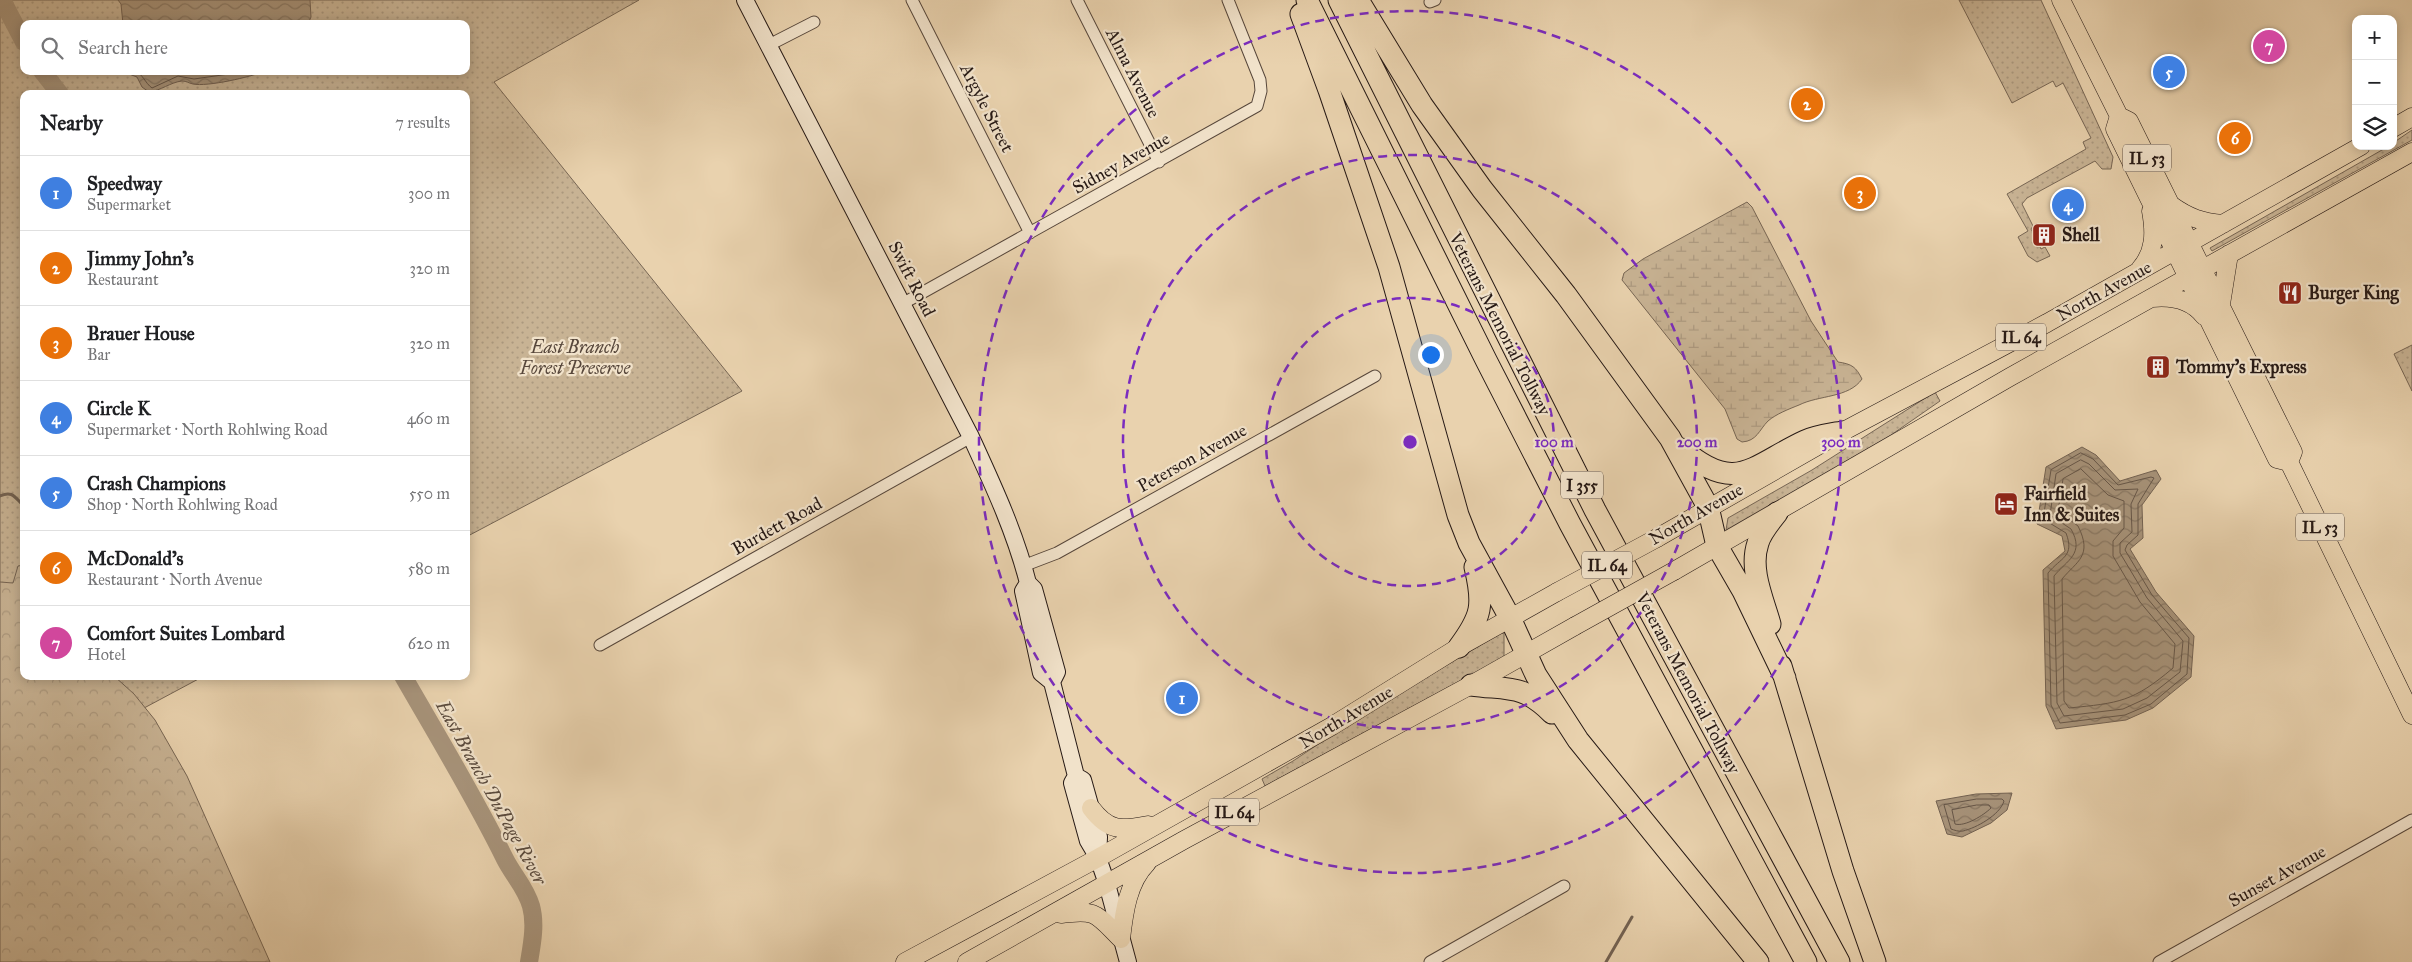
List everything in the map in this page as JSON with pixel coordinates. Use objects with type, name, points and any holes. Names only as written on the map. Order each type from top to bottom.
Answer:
[{"type":"highway","points":[[1295,0],[1329,90],[1389,267],[1416,357],[1458,515],[1469,543],[1510,618],[1536,675],[1578,740],[1758,962]]},
{"type":"highway","name":"Veterans Memorial Tollway","points":[[1307,0],[1566,515],[1806,962]]},
{"type":"highway","name":"Veterans Memorial Tollway","points":[[1339,0],[1595,510],[1839,962]]},
{"type":"highway","points":[[1358,0],[1422,106],[1476,182],[1566,295],[1670,438],[1708,507],[1717,546],[1743,591],[1784,678]]},
{"type":"highway","points":[[1670,438],[1701,465],[1720,472],[1740,473],[1751,471],[1806,440],[1842,432]]},
{"type":"highway","points":[[1777,512],[1758,543],[1755,570],[1784,678],[1843,871],[1875,962]]},
{"type":"highway","points":[[1459,647],[1474,627],[1479,614],[1479,584],[1469,543]]},
{"type":"highway","points":[[1471,685],[1517,689],[1529,693],[1578,740]]},
{"type":"main road","name":"IL 53","points":[[2061,0],[2119,116],[2129,121],[2171,205],[2182,247],[2187,277],[2277,459],[2289,462]]},
{"type":"main road","name":"IL 53","points":[[2119,116],[2114,128],[2149,198],[2182,247],[2202,268],[2221,305],[2293,452],[2289,462],[2412,715]]},
{"type":"main road","points":[[2397,126],[2412,117]]},
{"type":"main road","name":"North Avenue","points":[[905,962],[1181,812],[1332,726],[1459,647],[1657,538],[1708,507],[1842,432],[2136,273],[2354,150]]},
{"type":"main road","name":"North Avenue","points":[[967,962],[1152,858],[1471,685],[1674,571],[2202,268],[2412,152]]},
{"type":"main road","points":[[2136,273],[2151,253],[2153,223],[2149,198]]},
{"type":"main road","points":[[2171,205],[2189,218],[2224,224]]},
{"type":"main road","points":[[2221,305],[2229,254]]},
{"type":"main road","points":[[2149,299],[2169,297],[2182,300],[2197,306],[2210,323]]},
{"type":"main road","points":[[1091,808],[1105,825],[1118,829],[1148,824],[1181,812]]},
{"type":"main road","points":[[1121,938],[1123,918],[1133,884],[1143,867],[1152,858]]},
{"type":"main road","points":[[1050,916],[1085,911],[1093,913],[1121,938]]},
{"type":"street","name":"Swift Road","points":[[745,0],[971,438],[1012,528],[1028,583],[1034,589],[1057,672],[1052,682],[1076,776],[1072,783],[1088,840],[1098,858],[1107,884],[1128,962]]},
{"type":"street","name":"Argyle Street","points":[[912,0],[1030,232]]},
{"type":"street","name":"Alma Avenue","points":[[1077,0],[1159,162]]},
{"type":"street","name":"Sidney Avenue","points":[[902,304],[1257,106],[1261,91],[1260,80],[1228,0]]},
{"type":"street","points":[[769,45],[814,22]]},
{"type":"street","name":"Peterson Avenue","points":[[1023,566],[1057,552],[1375,376]]},
{"type":"street","name":"Burdett Road","points":[[600,645],[971,438]]},
{"type":"street","name":"Swift Road","points":[[1076,776],[1083,780],[1099,837],[1098,858]]},
{"type":"street","name":"Sunset Avenue","points":[[2159,962],[2412,820]]},
{"type":"street","points":[[1430,962],[1564,886]]},
{"type":"green space","name":"East Branch Forest Preserve","points":[[0,0],[639,0],[494,82],[742,391],[470,535],[470,90],[20,90],[20,680],[197,680],[0,785]]},
{"type":"green space","points":[[1959,0],[2041,0],[2113,157],[2111,169],[2102,169],[2095,161],[2027,198],[2022,204],[2033,226],[2031,229],[2041,249],[2045,247],[2050,256],[2037,262],[2028,256],[2018,237],[2028,231],[2007,194],[2086,149],[2083,142],[2091,138],[2063,83],[2056,87],[2053,81],[2012,103]]},
{"type":"green space","points":[[2412,130],[2412,140],[2397,148],[2397,140]]},
{"type":"green space","points":[[2382,150],[2394,150],[2212,251],[2210,248]]},
{"type":"green space","points":[[1747,202],[1752,207],[1811,321],[1838,362],[1853,367],[1862,379],[1849,390],[1842,393],[1807,402],[1779,414],[1768,421],[1751,440],[1742,442],[1737,439],[1725,409],[1622,280],[1624,273],[1643,259]]},
{"type":"green space","points":[[2412,345],[2412,391],[2394,354]]},
{"type":"green space","points":[[1935,392],[1940,401],[1891,435],[1726,530],[1728,518],[1812,470]]},
{"type":"green space","points":[[18,566],[20,566],[20,680],[118,680],[134,694],[155,720],[187,776],[270,962],[0,962],[0,582],[13,583]]},
{"type":"green space","points":[[1501,633],[1504,633],[1504,657],[1265,786],[1262,779],[1353,721]]},
{"type":"water","points":[[118,0],[310,0],[311,17],[310,20],[123,20],[121,4]]},
{"type":"water","points":[[132,75],[252,75],[240,79],[200,85],[184,81],[157,90],[146,90],[142,87],[137,77]]},
{"type":"water","points":[[2082,447],[2096,455],[2120,481],[2156,470],[2161,479],[2142,505],[2143,538],[2130,549],[2156,592],[2194,636],[2191,677],[2153,708],[2126,720],[2056,729],[2046,706],[2043,570],[2065,551],[2062,536],[2037,524],[2046,467]]},
{"type":"water","points":[[2012,793],[2007,810],[1991,823],[1962,837],[1947,834],[1936,801],[1976,794]]},
{"type":"waterway","name":"East Branch DuPage River","points":[[2,0],[20,34]]},
{"type":"waterway","name":"East Branch DuPage River","points":[[45,75],[57,90]]},
{"type":"waterway","points":[[0,496],[11,494],[20,502]]},
{"type":"waterway","name":"East Branch DuPage River","points":[[405,680],[468,789],[508,865],[529,899],[533,927],[529,962]]},
{"type":"waterway","points":[[1606,962],[1632,917]]},
{"type":"place","name":"Comfort Suites Lombard","points":[[2269,46]]},
{"type":"place","name":"Crash Champions","points":[[2169,72]]},
{"type":"place","name":"Jimmy John's","points":[[1807,104]]},
{"type":"place","name":"McDonald's","points":[[2235,138]]},
{"type":"place","name":"Brauer House","points":[[1860,193]]},
{"type":"place","name":"Circle K","points":[[2068,205]]},
{"type":"place","name":"Shell","points":[[2044,235]]},
{"type":"place","name":"Burger King","points":[[2290,293]]},
{"type":"place","name":"Tommy's Express","points":[[2158,367]]},
{"type":"place","name":"Fairfield Inn & Suites","points":[[2006,504]]},
{"type":"place","name":"Speedway","points":[[1182,698]]}]
